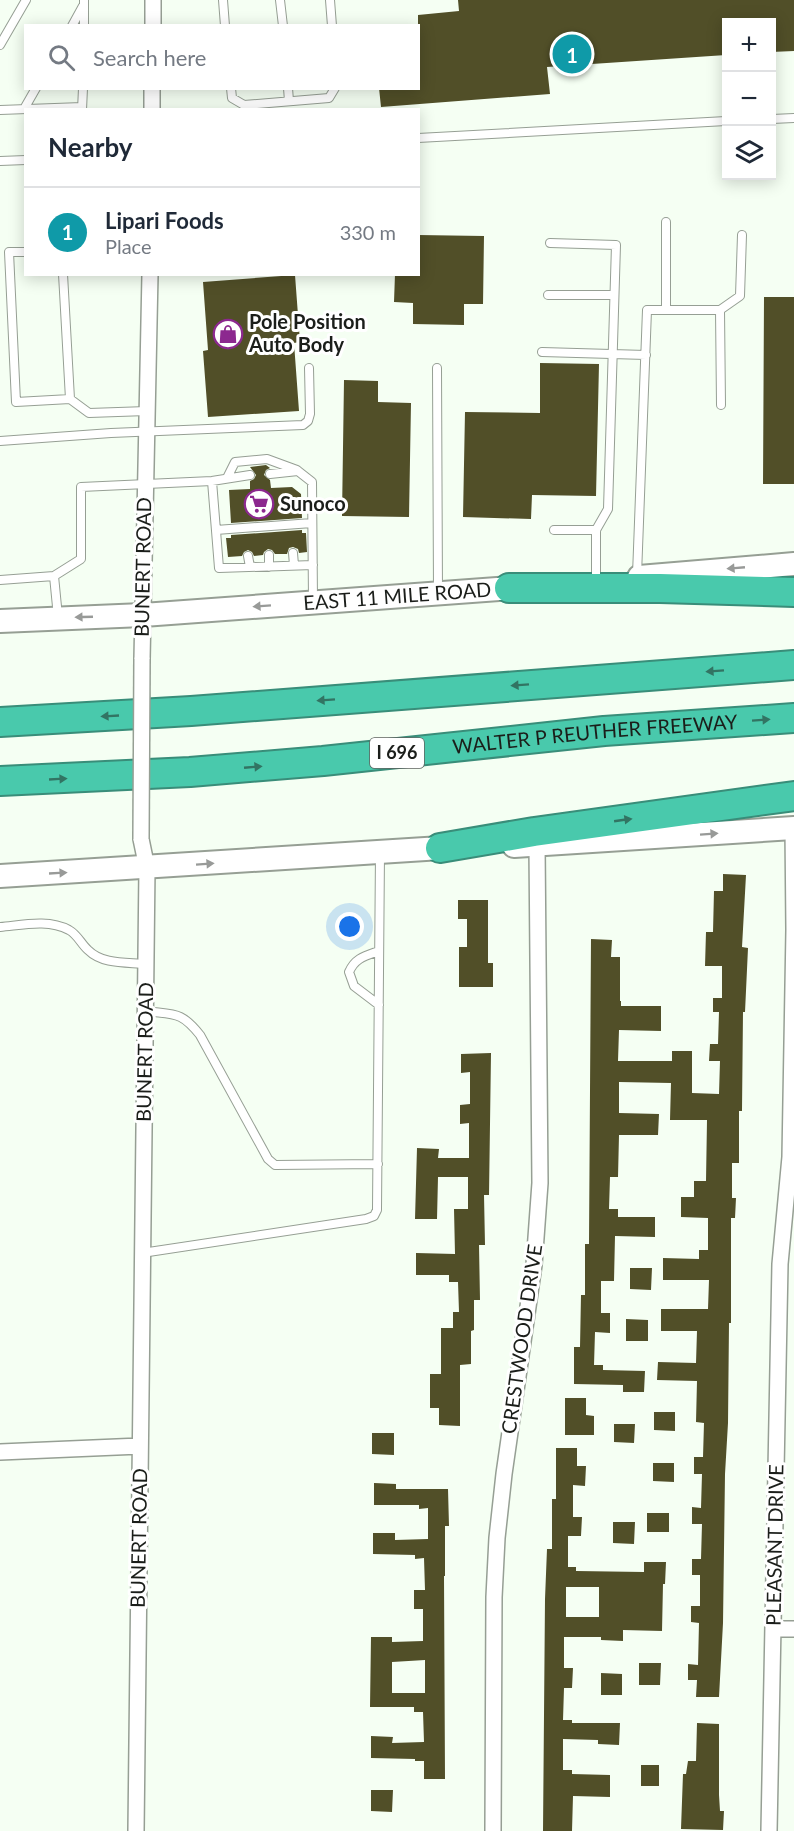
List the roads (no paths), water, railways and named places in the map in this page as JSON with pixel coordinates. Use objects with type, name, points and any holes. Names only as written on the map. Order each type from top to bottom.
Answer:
[{"type":"highway","points":[[509,588],[660,588],[794,592]]},
{"type":"highway","points":[[0,722],[191,711],[794,665]]},
{"type":"highway","name":"WALTER P REUTHER FREEWAY","points":[[0,781],[190,772],[323,761],[604,731],[794,718]]},
{"type":"highway","points":[[440,848],[534,832],[794,796]]},
{"type":"main road","name":"EAST 11 MILE ROAD","points":[[0,621],[143,615],[313,603],[794,564]]},
{"type":"main road","points":[[0,876],[440,848],[537,846],[793,828]]},
{"type":"street","points":[[153,0],[153,24]]},
{"type":"street","points":[[152,90],[152,108]]},
{"type":"street","name":"BUNERT ROAD","points":[[136,1831],[147,868],[141,839],[142,659],[150,276]]},
{"type":"street","name":"PLEASANT DRIVE","points":[[769,1831],[780,1264],[790,1157],[794,930],[793,828]]},
{"type":"street","name":"CRESTWOOD DRIVE","points":[[493,1831],[494,1597],[497,1538],[534,1264],[540,1183],[537,846]]},
{"type":"street","points":[[0,1452],[140,1446]]},
{"type":"street","points":[[774,1629],[794,1629]]},
{"type":"lane","points":[[0,45],[26,0]]},
{"type":"lane","points":[[223,0],[225,24]]},
{"type":"lane","points":[[280,0],[283,24]]},
{"type":"lane","points":[[330,0],[332,24]]},
{"type":"lane","points":[[73,24],[84,2]]},
{"type":"lane","points":[[84,2],[84,24]]},
{"type":"lane","points":[[25,108],[35,90]]},
{"type":"lane","points":[[82,108],[83,90]]},
{"type":"lane","points":[[231,90],[232,98],[244,105],[329,98],[334,90]]},
{"type":"lane","points":[[288,90],[289,101]]},
{"type":"lane","points":[[0,110],[24,109]]},
{"type":"lane","points":[[776,119],[794,118]]},
{"type":"lane","points":[[420,138],[722,121]]},
{"type":"lane","points":[[0,161],[24,160]]},
{"type":"lane","points":[[666,222],[666,310]]},
{"type":"lane","points":[[637,577],[647,310],[720,310],[740,296],[742,235]]},
{"type":"lane","points":[[550,243],[615,245],[608,509],[596,530],[596,580]]},
{"type":"lane","points":[[24,252],[9,252],[16,402],[70,399],[89,413],[147,411]]},
{"type":"lane","points":[[63,276],[70,399]]},
{"type":"lane","points":[[548,295],[614,295]]},
{"type":"lane","points":[[720,310],[721,405]]},
{"type":"lane","points":[[542,352],[646,355]]},
{"type":"lane","points":[[0,441],[303,425],[308,421],[310,414],[309,368]]},
{"type":"lane","points":[[437,368],[438,594]]},
{"type":"lane","points":[[227,478],[235,462],[267,459],[298,471],[312,482],[313,603]]},
{"type":"lane","points":[[270,474],[298,471]]},
{"type":"lane","points":[[0,580],[54,576],[81,559],[81,487],[212,481],[250,475]]},
{"type":"lane","points":[[212,481],[219,568],[313,565]]},
{"type":"lane","points":[[216,530],[245,528],[266,531],[312,523]]},
{"type":"lane","points":[[291,525],[292,534]]},
{"type":"lane","points":[[245,528],[246,537]]},
{"type":"lane","points":[[554,530],[596,530]]},
{"type":"lane","points":[[292,553],[294,565]]},
{"type":"lane","points":[[269,555],[269,567]]},
{"type":"lane","points":[[248,556],[250,567]]},
{"type":"lane","points":[[54,576],[58,618]]},
{"type":"lane","points":[[142,1253],[374,1216],[377,1210],[378,1164],[380,852]]},
{"type":"lane","points":[[0,927],[46,923],[70,930],[80,939],[86,949],[107,961],[146,963]]},
{"type":"lane","points":[[379,951],[359,958],[353,963],[349,972],[354,986],[379,1005]]},
{"type":"lane","points":[[146,1011],[178,1015],[193,1025],[268,1159],[274,1165],[378,1164]]},
{"type":"place","name":"Lipari Foods","points":[[572,54]]},
{"type":"place","name":"Pole Position Auto Body","points":[[228,334]]},
{"type":"place","name":"Sunoco","points":[[259,504]]}]
